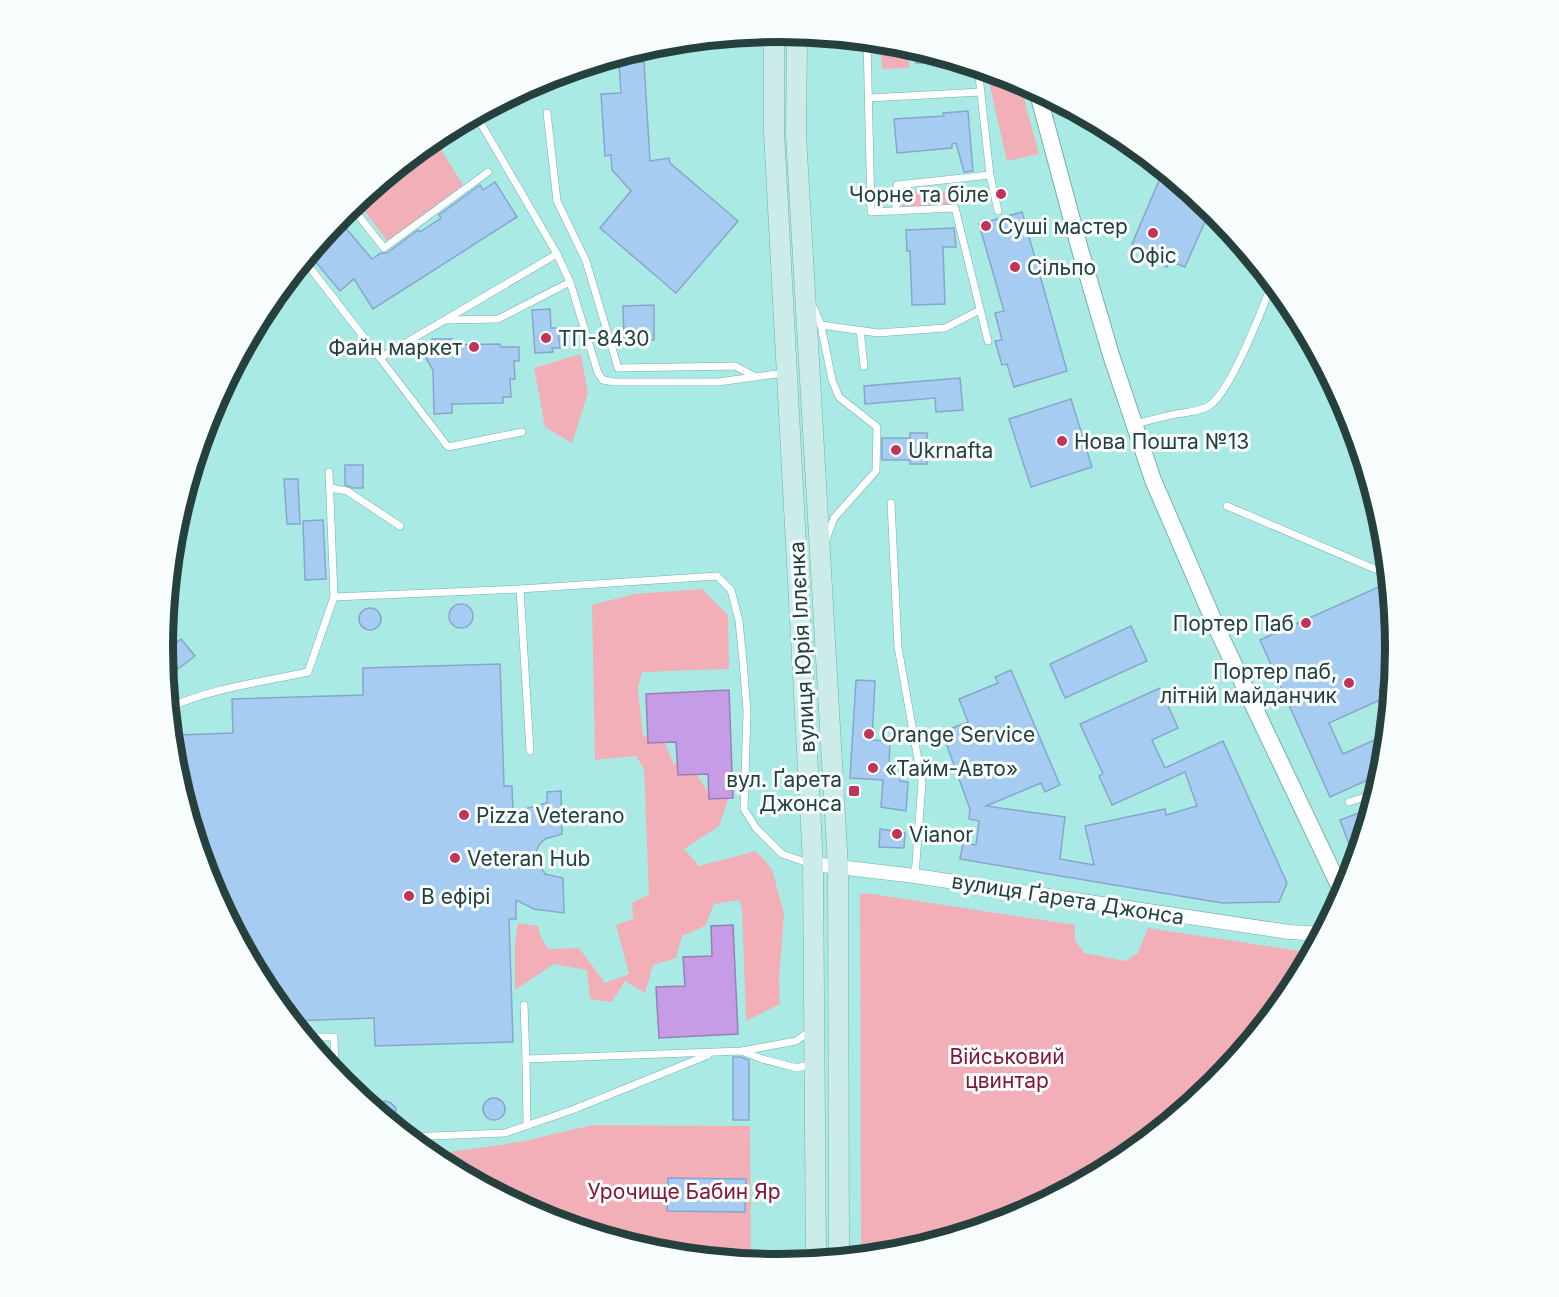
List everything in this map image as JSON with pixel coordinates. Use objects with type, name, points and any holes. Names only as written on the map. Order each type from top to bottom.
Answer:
[{"type":"main road","name":"вулиця Юрія Іллєнка","points":[[774,42],[774,132],[813,864],[816,1254]]},
{"type":"main road","name":"вулиця Юрія Іллєнка","points":[[797,42],[796,135],[838,867],[838,1252]]},
{"type":"street","points":[[1040,101],[1078,246],[1133,425],[1153,480],[1219,633],[1338,884]]},
{"type":"street","name":"вулиця Ґарета Джонса","points":[[813,864],[915,876],[1289,932],[1315,934]]},
{"type":"lane","points":[[867,48],[871,212],[955,208],[988,341]]},
{"type":"lane","points":[[979,76],[990,175],[998,211]]},
{"type":"lane","points":[[869,98],[981,93]]},
{"type":"lane","points":[[547,113],[557,201],[586,261],[618,368],[735,366],[756,377]]},
{"type":"lane","points":[[480,121],[570,282],[598,373],[603,380],[614,382],[718,382],[786,373]]},
{"type":"lane","points":[[357,214],[384,248],[488,172]]},
{"type":"lane","points":[[896,211],[897,185],[990,175]]},
{"type":"lane","points":[[380,358],[556,254]]},
{"type":"lane","points":[[309,267],[448,447],[522,432]]},
{"type":"lane","points":[[444,320],[498,319],[570,282]]},
{"type":"lane","points":[[806,291],[821,325],[831,380],[839,397],[877,427],[876,471],[834,518],[820,556]]},
{"type":"lane","points":[[1133,425],[1179,413],[1196,412],[1210,406],[1222,394],[1233,374],[1269,291]]},
{"type":"lane","points":[[821,325],[878,333],[945,328],[980,310]]},
{"type":"lane","points":[[860,330],[864,366]]},
{"type":"lane","points":[[176,705],[227,689],[308,672],[334,597],[329,472]]},
{"type":"lane","points":[[330,488],[347,491],[400,526]]},
{"type":"lane","points":[[891,503],[898,647],[922,782],[915,876]]},
{"type":"lane","points":[[1227,506],[1381,572]]},
{"type":"lane","points":[[334,597],[520,589],[717,576],[731,590],[739,621],[747,743],[744,809],[756,828],[782,854],[813,864]]},
{"type":"lane","points":[[520,589],[530,751]]},
{"type":"lane","points":[[1349,802],[1367,796]]},
{"type":"lane","points":[[524,1005],[527,1125]]},
{"type":"lane","points":[[526,1059],[742,1051],[796,1041],[814,1028]]},
{"type":"lane","points":[[314,1037],[334,1037],[335,1059]]},
{"type":"lane","points":[[742,1051],[797,1068],[815,1063]]},
{"type":"lane","points":[[419,1136],[505,1133],[572,1110],[713,1053]]},
{"type":"green space","points":[[881,51],[909,57],[909,68],[882,69]]},
{"type":"green space","points":[[988,79],[1023,93],[1039,154],[1007,161]]},
{"type":"green space","points":[[439,147],[463,185],[387,241],[363,209],[410,167]]},
{"type":"green space","points":[[902,191],[921,191],[921,206],[902,206]]},
{"type":"green space","points":[[953,192],[955,205],[923,206],[923,193]]},
{"type":"green space","points":[[581,354],[588,393],[572,443],[545,427],[534,368]]},
{"type":"green space","points":[[702,589],[728,615],[729,669],[642,672],[638,688],[643,736],[664,740],[673,763],[696,772],[708,793],[729,797],[719,826],[684,849],[699,866],[756,851],[772,869],[784,914],[779,980],[780,1004],[746,1021],[742,909],[739,900],[714,904],[705,926],[682,936],[676,958],[653,965],[645,993],[625,981],[612,1002],[590,999],[587,970],[554,964],[515,990],[515,943],[518,923],[538,926],[548,949],[579,948],[605,983],[629,974],[616,925],[633,919],[632,903],[649,894],[644,769],[636,756],[595,760],[592,605],[634,594]]},
{"type":"green space","name":"Військовий цвинтар","points":[[860,894],[1075,925],[1075,940],[1084,953],[1125,961],[1138,953],[1148,928],[1305,952],[1261,1018],[1208,1077],[1149,1130],[1116,1153],[1083,1174],[1012,1209],[936,1234],[861,1250]]},
{"type":"green space","name":"Урочище Бабин Яр","points":[[592,1125],[750,1126],[751,1254],[700,1250],[661,1243],[585,1223],[511,1192],[443,1153],[520,1142]]},
{"type":"shaded area","points":[[729,690],[733,798],[709,799],[708,774],[678,775],[676,742],[648,743],[646,694]]},
{"type":"shaded area","points":[[733,925],[738,1034],[659,1038],[656,987],[685,986],[683,957],[712,956],[711,926]]},
{"type":"building","points":[[916,58],[938,64],[916,63]]},
{"type":"building","points":[[644,62],[650,161],[669,158],[670,163],[738,221],[676,293],[600,228],[631,191],[612,170],[611,155],[605,156],[601,94],[621,93],[620,64]]},
{"type":"building","points":[[968,111],[973,171],[964,172],[956,143],[952,144],[952,148],[897,153],[894,119],[944,116],[943,113]]},
{"type":"building","points":[[1161,177],[1206,218],[1185,267],[1170,261],[1167,267],[1141,256],[1144,250],[1132,244]]},
{"type":"building","points":[[495,182],[517,217],[373,309],[354,279],[340,291],[314,260],[345,227],[372,259],[381,253],[387,253],[418,230],[420,232],[441,218],[439,215],[480,185],[483,190]]},
{"type":"building","name":"Сільпо","points":[[1022,212],[1067,371],[1014,387],[1007,364],[1002,365],[995,341],[1002,340],[995,313],[1004,311],[979,224]]},
{"type":"building","points":[[954,228],[956,247],[943,247],[945,304],[912,305],[910,251],[907,251],[906,230]]},
{"type":"building","points":[[654,305],[654,340],[624,341],[623,306]]},
{"type":"building","name":"ТП-8430","points":[[550,309],[551,328],[558,328],[560,348],[552,348],[553,352],[535,353],[532,310]]},
{"type":"building","points":[[432,339],[452,339],[452,345],[500,344],[501,347],[519,347],[519,361],[514,361],[515,379],[510,379],[511,397],[503,397],[503,403],[452,404],[452,413],[434,414],[433,370],[423,353],[432,353]]},
{"type":"building","points":[[960,378],[963,410],[936,412],[935,398],[865,404],[864,386]]},
{"type":"building","points":[[1071,399],[1092,467],[1031,487],[1009,419]]},
{"type":"building","points":[[910,433],[927,433],[927,464],[910,464],[910,460],[882,460],[882,438],[910,438]]},
{"type":"building","points":[[345,465],[363,465],[363,488],[352,488],[345,485]]},
{"type":"building","points":[[284,479],[298,479],[300,524],[287,524]]},
{"type":"building","points":[[323,520],[326,579],[305,580],[303,521]]},
{"type":"building","points":[[1383,585],[1386,648],[1385,688],[1379,691],[1382,699],[1329,723],[1343,754],[1379,738],[1371,778],[1330,797],[1260,640]]},
{"type":"building","points":[[461,604],[469,608],[473,616],[469,624],[461,628],[453,624],[449,616],[453,608]]},
{"type":"building","points":[[370,608],[378,611],[381,619],[378,627],[370,630],[362,627],[359,619],[362,611]]},
{"type":"building","points":[[1131,626],[1147,661],[1065,698],[1050,664]]},
{"type":"building","points":[[181,639],[195,656],[178,669],[173,663],[173,645]]},
{"type":"building","points":[[500,664],[504,786],[512,786],[513,812],[547,803],[547,792],[561,791],[562,834],[545,839],[536,852],[537,861],[545,874],[563,878],[564,913],[534,909],[516,900],[516,919],[509,919],[513,1042],[375,1046],[374,1018],[300,1021],[254,952],[219,881],[194,805],[179,735],[233,733],[232,699],[363,695],[363,668]]},
{"type":"building","points":[[1011,670],[1060,785],[1045,792],[1041,783],[986,806],[1065,817],[1060,859],[1094,865],[1085,826],[1165,809],[1166,815],[1197,806],[1185,772],[1112,805],[1099,776],[1103,774],[1080,724],[1160,688],[1178,728],[1152,740],[1165,768],[1223,741],[1287,883],[1279,902],[1222,903],[960,859],[963,843],[976,845],[979,821],[969,819],[970,809],[942,732],[968,722],[959,699],[998,683],[995,677]]},
{"type":"building","name":"«Тайм-Авто»","points":[[856,680],[875,681],[872,740],[890,741],[889,764],[894,764],[894,772],[901,772],[900,781],[908,782],[906,811],[881,807],[883,780],[850,778]]},
{"type":"building","points":[[1363,812],[1351,850],[1340,820]]},
{"type":"building","points":[[880,829],[905,833],[904,848],[879,847]]},
{"type":"building","points":[[733,1057],[749,1060],[749,1120],[733,1120]]},
{"type":"building","points":[[494,1098],[502,1101],[505,1109],[502,1117],[494,1120],[486,1117],[483,1109],[486,1101]]},
{"type":"building","points":[[385,1101],[391,1103],[396,1108],[395,1117],[380,1104]]},
{"type":"building","points":[[668,1178],[746,1179],[745,1212],[667,1211]]},
{"type":"place","name":"Чорне та біле","points":[[1001,194]]},
{"type":"place","name":"Суші мастер","points":[[986,226]]},
{"type":"place","name":"Офіс","points":[[1153,233]]},
{"type":"place","name":"Сільпо","points":[[1015,267]]},
{"type":"place","name":"ТП-8430","points":[[546,338]]},
{"type":"place","name":"Файн маркет","points":[[474,347]]},
{"type":"place","name":"Нова Пошта №13","points":[[1062,441]]},
{"type":"place","name":"Ukrnafta","points":[[896,450]]},
{"type":"place","name":"Портер Паб","points":[[1306,623]]},
{"type":"place","name":"Портер паб, літній майданчик","points":[[1349,683]]},
{"type":"place","name":"Orange Service","points":[[869,734]]},
{"type":"place","name":"«Тайм-Авто»","points":[[873,768]]},
{"type":"place","name":"вул. Ґарета Джонса","points":[[854,791]]},
{"type":"place","name":"Pizza Veterano","points":[[464,815]]},
{"type":"place","name":"Vianor","points":[[897,834]]},
{"type":"place","name":"Veteran Hub","points":[[455,858]]},
{"type":"place","name":"В ефірі","points":[[409,896]]}]
